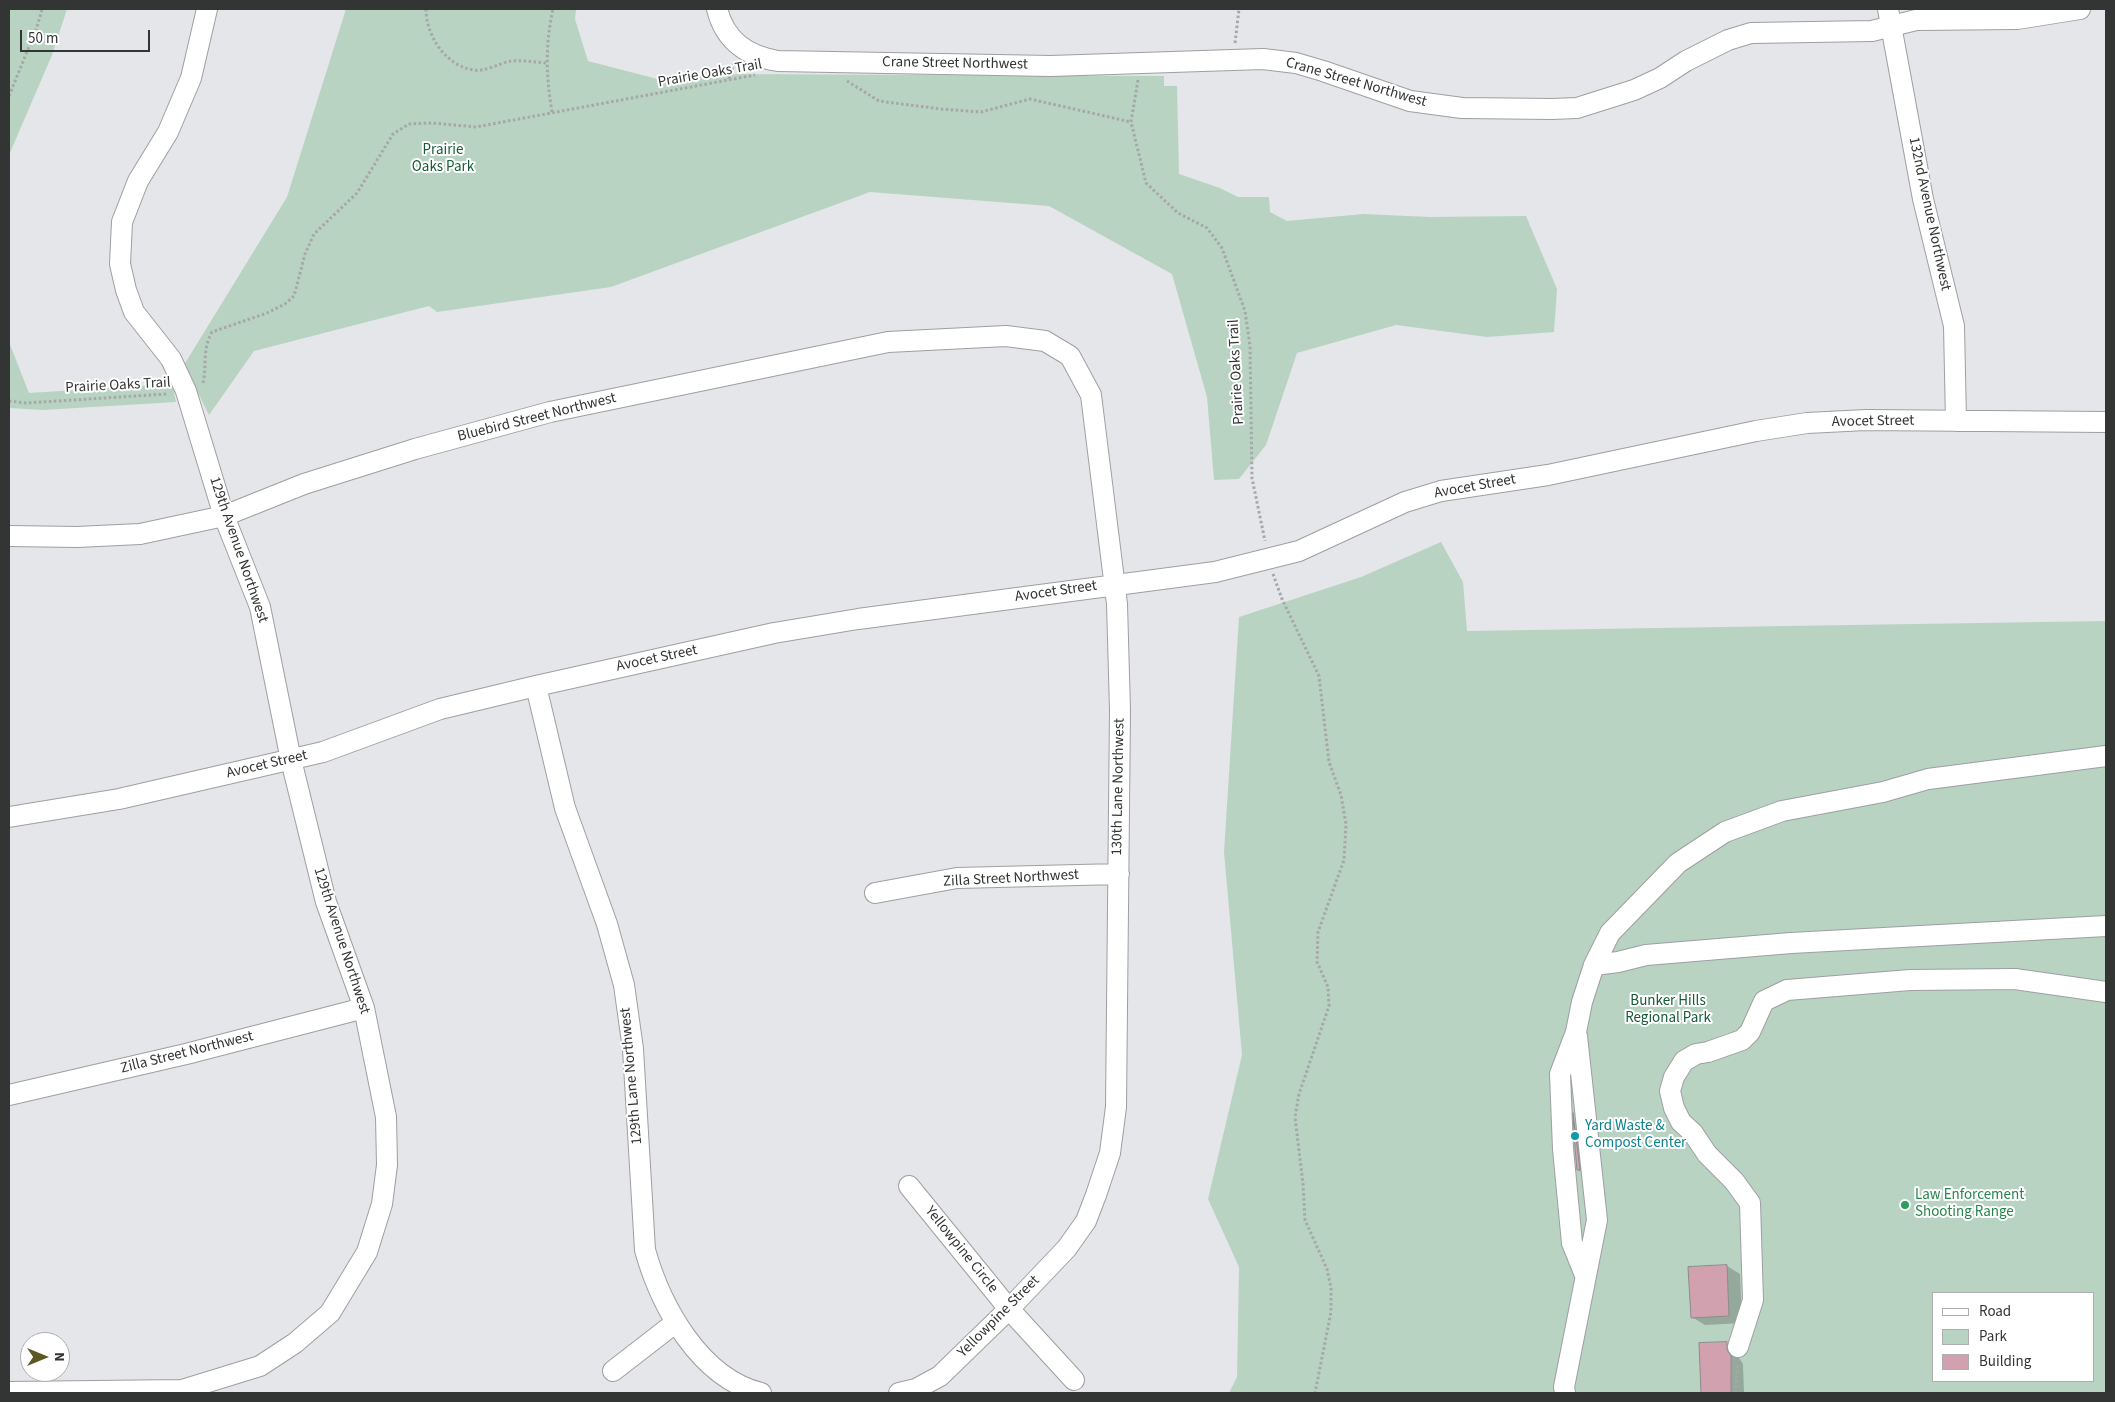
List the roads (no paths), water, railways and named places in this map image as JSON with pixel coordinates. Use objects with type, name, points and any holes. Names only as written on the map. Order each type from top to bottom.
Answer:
[{"type":"street","name":"129th Avenue Northwest","points":[[9,1392],[182,1390],[260,1366],[295,1343],[330,1313],[368,1252],[382,1204],[387,1165],[386,1117],[364,1008],[326,902],[291,760],[260,607],[224,516],[186,391],[171,359],[134,312],[126,290],[120,264],[122,222],[138,182],[168,132],[190,78],[208,9]]},
{"type":"street","name":"Crane Street Northwest","points":[[717,9],[727,34],[737,46],[762,59],[801,62],[1051,66],[1263,59],[1296,64],[1351,80],[1382,93],[1410,101],[1462,108],[1552,110],[1577,108],[1634,90],[1660,78],[1686,61],[1728,40],[1751,32],[1872,31],[1890,18],[1916,20],[2017,19],[2080,9]]},
{"type":"street","name":"132nd Avenue Northwest","points":[[1890,18],[1923,198],[1954,326],[1956,421]]},
{"type":"street","name":"Bluebird Street Northwest","points":[[9,536],[77,537],[140,534],[224,516],[314,481],[415,449],[550,412],[888,342],[1006,336],[1045,341],[1070,356]]},
{"type":"street","name":"130th Lane Northwest","points":[[1070,356],[1092,395],[1115,584],[1120,657],[1116,1107],[1110,1153],[1086,1221]]},
{"type":"street","name":"Avocet Street","points":[[9,817],[119,799],[291,760],[323,752],[440,709],[774,633],[858,619],[1215,572],[1299,551],[1405,502],[1441,491],[1548,475],[1807,423],[1866,420],[2106,422]]},
{"type":"street","name":"129th Lane Northwest","points":[[536,686],[566,808],[608,924],[624,985],[633,1049],[646,1250],[653,1278],[675,1323]]},
{"type":"street","points":[[1585,1275],[1572,1243],[1563,1149],[1560,1074],[1576,1032],[1582,1002],[1594,965],[1610,933],[1678,863],[1725,832],[1782,812],[1882,792],[1928,779],[2106,756]]},
{"type":"street","name":"Zilla Street Northwest","points":[[875,893],[956,878],[1118,874]]},
{"type":"street","points":[[1594,965],[1618,962],[1646,955],[1791,943],[2106,926]]},
{"type":"street","points":[[1738,1348],[1753,1300],[1750,1203],[1734,1181],[1707,1154],[1693,1133],[1680,1122],[1670,1091],[1674,1077],[1684,1061],[1696,1054],[1708,1052],[1742,1040],[1750,1032],[1764,1001],[1787,990],[1910,980],[2015,980],[2106,992]]},
{"type":"street","name":"Zilla Street Northwest","points":[[9,1095],[186,1054],[364,1008]]},
{"type":"street","points":[[1565,1393],[1564,1386],[1597,1220],[1576,1032]]},
{"type":"street","name":"Yellowpine Circle","points":[[909,1186],[1009,1309],[1074,1380]]},
{"type":"street","name":"Yellowpine Street","points":[[899,1393],[916,1389],[940,1376],[1009,1309],[1067,1248],[1086,1221]]},
{"type":"street","points":[[613,1371],[675,1323],[706,1360],[744,1389],[761,1393]]},
{"type":"place","name":"Yard Waste & Compost Center","points":[[1575,1136]]},
{"type":"place","name":"Law Enforcement Shooting Range","points":[[1905,1205]]},
{"type":"park label","name":"Prairie Oaks Park","points":[[443,160]]},
{"type":"park label","name":"Bunker Hills Regional Park","points":[[1668,1010]]}]
